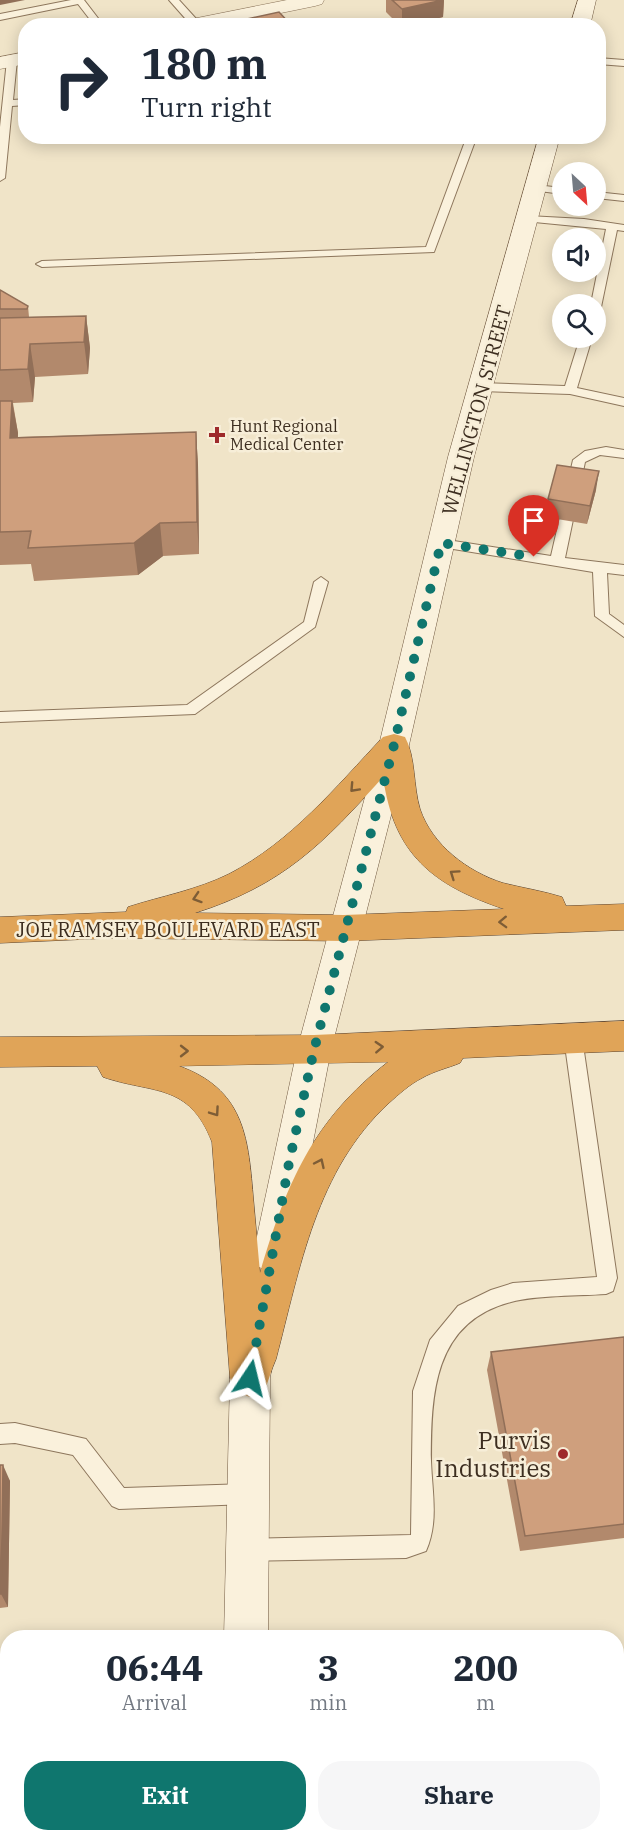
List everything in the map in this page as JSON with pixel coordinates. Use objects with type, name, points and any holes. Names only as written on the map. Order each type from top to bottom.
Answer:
[{"type":"highway","points":[[394,745],[407,817],[419,837],[450,872],[477,888],[505,898],[617,917]]},
{"type":"highway","points":[[111,925],[240,883],[287,854],[331,812],[394,745]]},
{"type":"highway","name":"JOE RAMSEY BOULEVARD EAST","points":[[0,930],[111,925],[344,928],[617,917]]},
{"type":"highway","points":[[2,1052],[314,1050],[624,1036]]},
{"type":"highway","points":[[250,1378],[301,1203],[325,1152],[352,1114],[376,1091],[408,1067],[475,1043]]},
{"type":"highway","points":[[2,1052],[150,1071],[189,1085],[216,1111],[230,1142],[250,1378]]},
{"type":"street","points":[[226,18],[315,0]]},
{"type":"street","points":[[582,18],[587,0]]},
{"type":"street","name":"WELLINGTON STREET","points":[[246,1630],[250,1378],[289,1163],[344,928],[394,745],[461,457],[548,144]]},
{"type":"lane","points":[[174,0],[186,18]]},
{"type":"lane","points":[[0,17],[80,1],[94,18]]},
{"type":"lane","points":[[0,178],[13,60]]},
{"type":"lane","points":[[606,62],[624,63]]},
{"type":"lane","points":[[8,103],[18,102]]},
{"type":"lane","points":[[42,264],[430,250],[469,144]]},
{"type":"lane","points":[[536,188],[552,190]]},
{"type":"lane","points":[[606,196],[624,198]]},
{"type":"lane","points":[[528,219],[618,227],[600,294]]},
{"type":"lane","points":[[570,390],[583,348]]},
{"type":"lane","points":[[481,387],[570,390],[624,402]]},
{"type":"lane","points":[[557,561],[579,459],[588,452],[603,451],[624,454]]},
{"type":"lane","points":[[441,543],[624,570]]},
{"type":"lane","points":[[600,568],[602,616],[624,632]]},
{"type":"lane","points":[[0,717],[190,710],[310,624],[321,582]]},
{"type":"lane","points":[[247,1550],[406,1547],[417,1543],[423,1532],[421,1460],[423,1391],[437,1347],[465,1313],[492,1299],[513,1292],[599,1287],[606,1284],[608,1278],[573,1038]]},
{"type":"lane","points":[[0,1434],[15,1433],[79,1446],[119,1499],[247,1494]]},
{"type":"building","points":[[392,0],[443,0],[402,9]]},
{"type":"building","points":[[279,12],[285,18],[252,18]]},
{"type":"building","points":[[0,290],[28,306],[27,309],[0,309]]},
{"type":"building","points":[[86,316],[84,342],[30,344],[28,369],[0,370],[0,318]]},
{"type":"building","name":"Hunt Regional Medical Center","points":[[0,401],[12,401],[10,438],[196,432],[197,522],[160,523],[134,543],[28,548],[31,531],[0,532]]},
{"type":"building","points":[[557,465],[599,471],[590,506],[548,499]]},
{"type":"building","name":"Purvis Industries","points":[[624,1337],[624,1524],[525,1536],[491,1352]]},
{"type":"building","points":[[0,1465],[3,1465],[1,1594],[0,1594]]},
{"type":"place","name":"Hunt Regional Medical Center","points":[[217,435]]},
{"type":"place","name":"Purvis Industries","points":[[563,1454]]},
{"type":"route","points":[[250,1378],[289,1163],[314,1050],[344,928],[394,745],[441,543],[534,557]]}]
